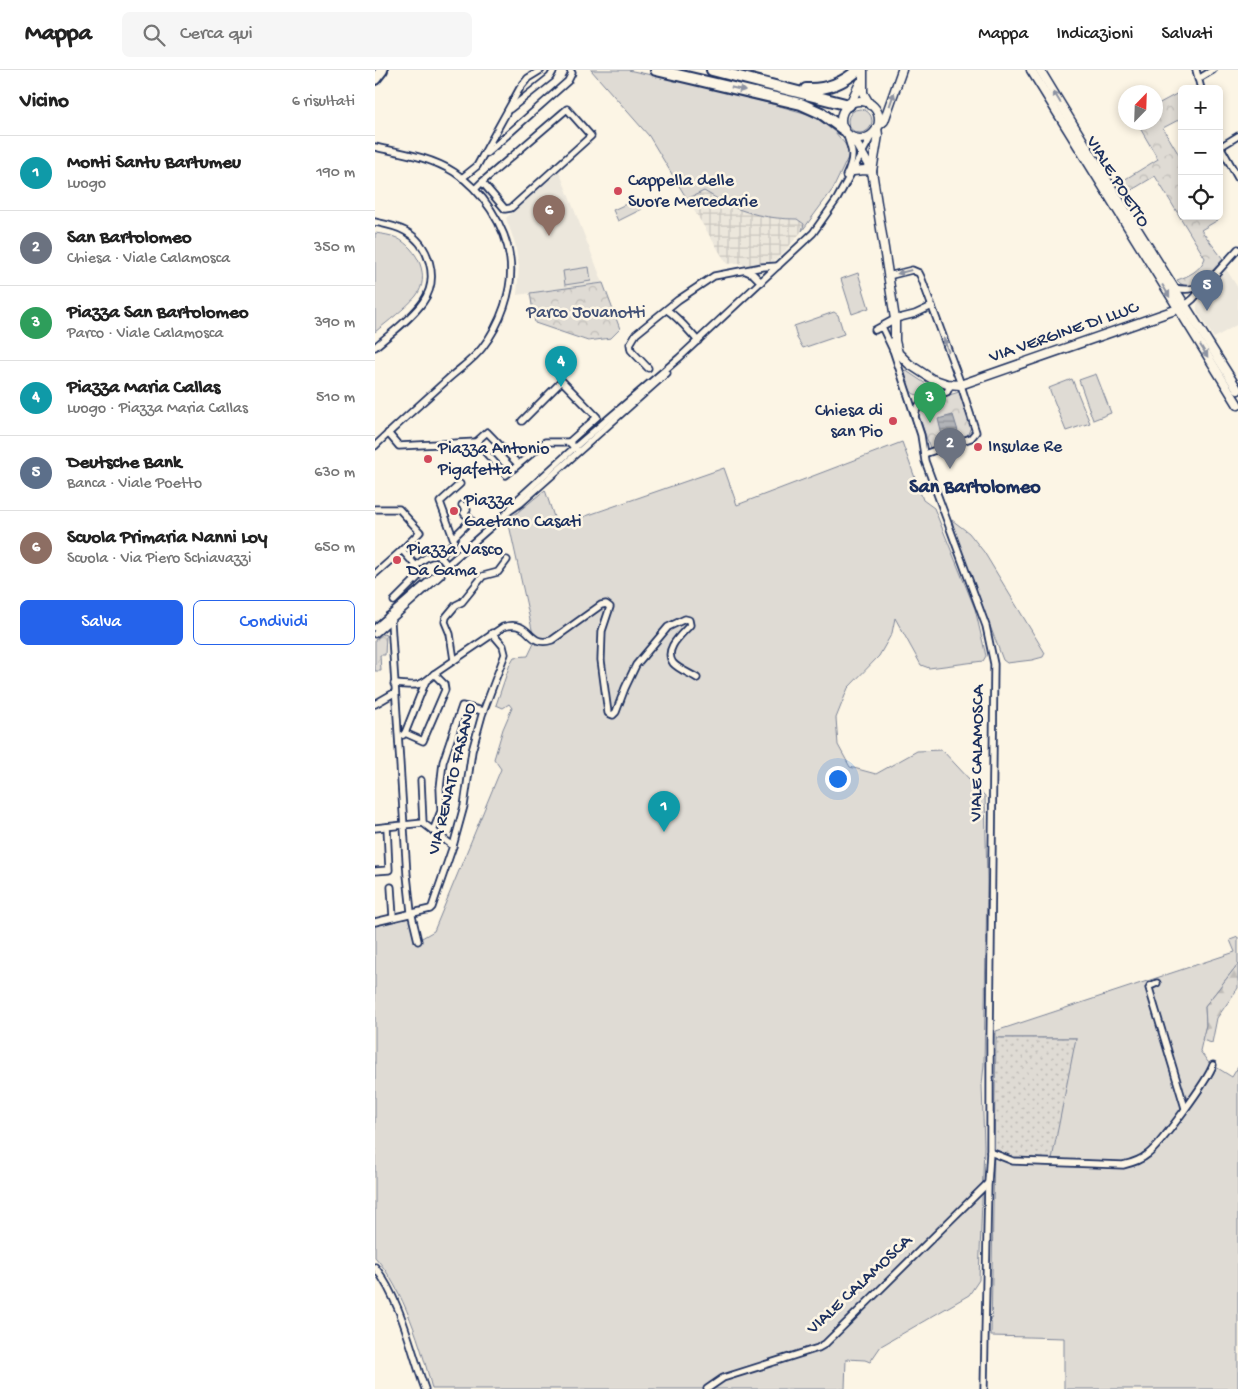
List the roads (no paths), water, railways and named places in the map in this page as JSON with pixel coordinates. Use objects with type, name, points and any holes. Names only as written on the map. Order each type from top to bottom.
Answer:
[{"type":"highway","points":[[375,79],[382,70]]},
{"type":"highway","points":[[656,70],[801,104],[821,112],[844,131]]},
{"type":"highway","points":[[712,70],[850,104]]},
{"type":"highway","points":[[790,88],[825,88],[861,72]]},
{"type":"street","points":[[462,178],[477,166],[520,88],[528,78],[541,70]]},
{"type":"street","points":[[509,111],[550,77],[553,70]]},
{"type":"street","points":[[483,156],[568,81],[571,73],[570,70]]},
{"type":"street","points":[[576,450],[603,423],[698,341],[813,233],[837,199],[876,130],[884,121],[902,70]]},
{"type":"street","name":"VIALE POETTO","points":[[1031,70],[1182,308],[1238,390]]},
{"type":"street","name":"VIALE POETTO","points":[[1040,70],[1174,288],[1182,308],[1238,405]]},
{"type":"street","points":[[1195,70],[1200,85]]},
{"type":"street","points":[[1198,79],[1213,70]]},
{"type":"street","points":[[837,199],[853,160],[853,151],[841,120],[850,104],[861,72]]},
{"type":"street","points":[[861,72],[863,93],[878,115],[876,130],[878,135],[872,171],[895,319],[893,350]]},
{"type":"street","points":[[850,104],[859,102],[870,105]]},
{"type":"street","points":[[475,189],[482,182],[567,109],[591,136],[511,208],[505,209],[482,182]]},
{"type":"street","points":[[853,138],[864,138],[876,130]]},
{"type":"street","points":[[844,131],[853,138],[872,171]]},
{"type":"street","points":[[1223,144],[1238,136]]},
{"type":"street","points":[[375,147],[431,161],[462,178],[475,189],[493,213],[505,239],[510,260],[509,287],[502,314],[481,349],[375,446]]},
{"type":"street","points":[[1223,150],[1238,178]]},
{"type":"street","points":[[853,171],[872,171]]},
{"type":"street","points":[[375,222],[394,226],[412,236],[425,250],[431,275],[425,300],[419,308],[375,347]]},
{"type":"street","points":[[1182,308],[1237,253]]},
{"type":"street","points":[[648,368],[631,350],[630,344],[636,334],[714,276],[729,272],[779,266]]},
{"type":"street","points":[[889,276],[909,270],[916,271],[921,277],[975,428],[975,434],[971,438],[924,454]]},
{"type":"street","points":[[746,271],[753,274],[761,282]]},
{"type":"street","points":[[1174,288],[1196,289],[1211,279]]},
{"type":"street","points":[[895,319],[915,314],[932,306]]},
{"type":"street","name":"VIA VERGINE DI LLUC","points":[[961,385],[1182,308]]},
{"type":"street","points":[[667,310],[677,316],[698,341]]},
{"type":"street","name":"VIALE CALAMOSCA","points":[[895,319],[877,329],[883,329],[886,332],[893,350],[921,435],[925,461],[986,626],[994,664],[989,1043],[990,1152],[984,1389]]},
{"type":"street","points":[[895,342],[898,353],[913,367],[939,382],[961,385]]},
{"type":"street","points":[[375,634],[438,572],[508,512],[517,500],[672,368],[679,358]]},
{"type":"street","points":[[521,421],[562,381],[603,423]]},
{"type":"street","points":[[915,416],[918,404],[947,392],[951,384]]},
{"type":"street","points":[[476,442],[506,475],[545,442],[569,442],[597,417]]},
{"type":"street","points":[[388,433],[399,446],[476,442],[487,432],[518,464]]},
{"type":"street","points":[[569,442],[576,450]]},
{"type":"street","points":[[416,566],[428,556],[440,556],[453,543],[454,537],[440,502],[460,484]]},
{"type":"street","points":[[454,537],[471,520],[465,513],[467,510],[462,505]]},
{"type":"street","points":[[375,509],[399,509],[420,532],[375,574]]},
{"type":"street","points":[[394,601],[418,577],[416,566],[401,550]]},
{"type":"street","points":[[440,556],[447,565]]},
{"type":"street","points":[[454,660],[450,634],[445,622],[446,618],[483,576],[498,572],[507,560]]},
{"type":"street","points":[[394,684],[419,686],[425,683],[434,674],[503,627],[518,625],[525,628],[533,639],[542,643],[552,640],[601,605],[608,605],[610,607],[610,612],[602,631],[601,660],[606,710],[610,714],[616,712],[619,707],[625,688],[636,665],[668,626],[687,619],[690,624],[680,634],[671,651],[671,657],[674,664],[697,678]]},
{"type":"street","points":[[375,628],[389,619]]},
{"type":"street","points":[[389,619],[411,912],[418,941]]},
{"type":"street","name":"VIA RENATO FASANO","points":[[375,922],[432,907],[453,846],[464,806],[472,751],[483,711],[505,654],[503,646],[492,633]]},
{"type":"street","points":[[405,733],[423,741],[445,690],[444,684],[434,674]]},
{"type":"street","points":[[399,737],[405,733],[425,683]]},
{"type":"street","points":[[375,704],[394,693]]},
{"type":"street","points":[[433,831],[441,811],[440,788],[443,762],[462,706],[483,711]]},
{"type":"street","points":[[421,780],[423,823]]},
{"type":"street","points":[[375,828],[423,823],[453,846]]},
{"type":"street","points":[[375,871],[389,870],[387,827]]},
{"type":"street","points":[[391,888],[393,917]]},
{"type":"street","points":[[1157,983],[1149,988],[1185,1108]]},
{"type":"street","points":[[990,1152],[1013,1161],[1131,1163],[1153,1150],[1185,1108],[1213,1065]]},
{"type":"street","name":"VIALE CALAMOSCA","points":[[707,1389],[723,1378],[818,1348],[825,1344],[988,1183]]},
{"type":"street","points":[[375,1267],[377,1275],[397,1304],[425,1389]]},
{"type":"place","name":"Cappella delle Suore Mercedarie","points":[[618,191]]},
{"type":"place","name":"Scuola Primaria Nanni Loy","points":[[549,236]]},
{"type":"place","name":"Deutsche Bank","points":[[1207,311]]},
{"type":"place","name":"Piazza Maria Callas","points":[[561,387]]},
{"type":"place","name":"Chiesa di san Pio","points":[[893,421]]},
{"type":"place","name":"Piazza San Bartolomeo","points":[[930,423]]},
{"type":"place","name":"Insulae Re","points":[[978,447]]},
{"type":"place","name":"Piazza Antonio Pigafetta","points":[[428,459]]},
{"type":"place","name":"San Bartolomeo","points":[[950,469]]},
{"type":"place","name":"Piazza Gaetano Casati","points":[[454,511]]},
{"type":"place","name":"Piazza Vasco Da Gama","points":[[397,560]]},
{"type":"place","name":"Monti Santu Bartumeu","points":[[664,832]]},
{"type":"district","name":"San Bartolomeo","points":[[975,488]]},
{"type":"park label","name":"Parco Jovanotti","points":[[586,313]]}]
